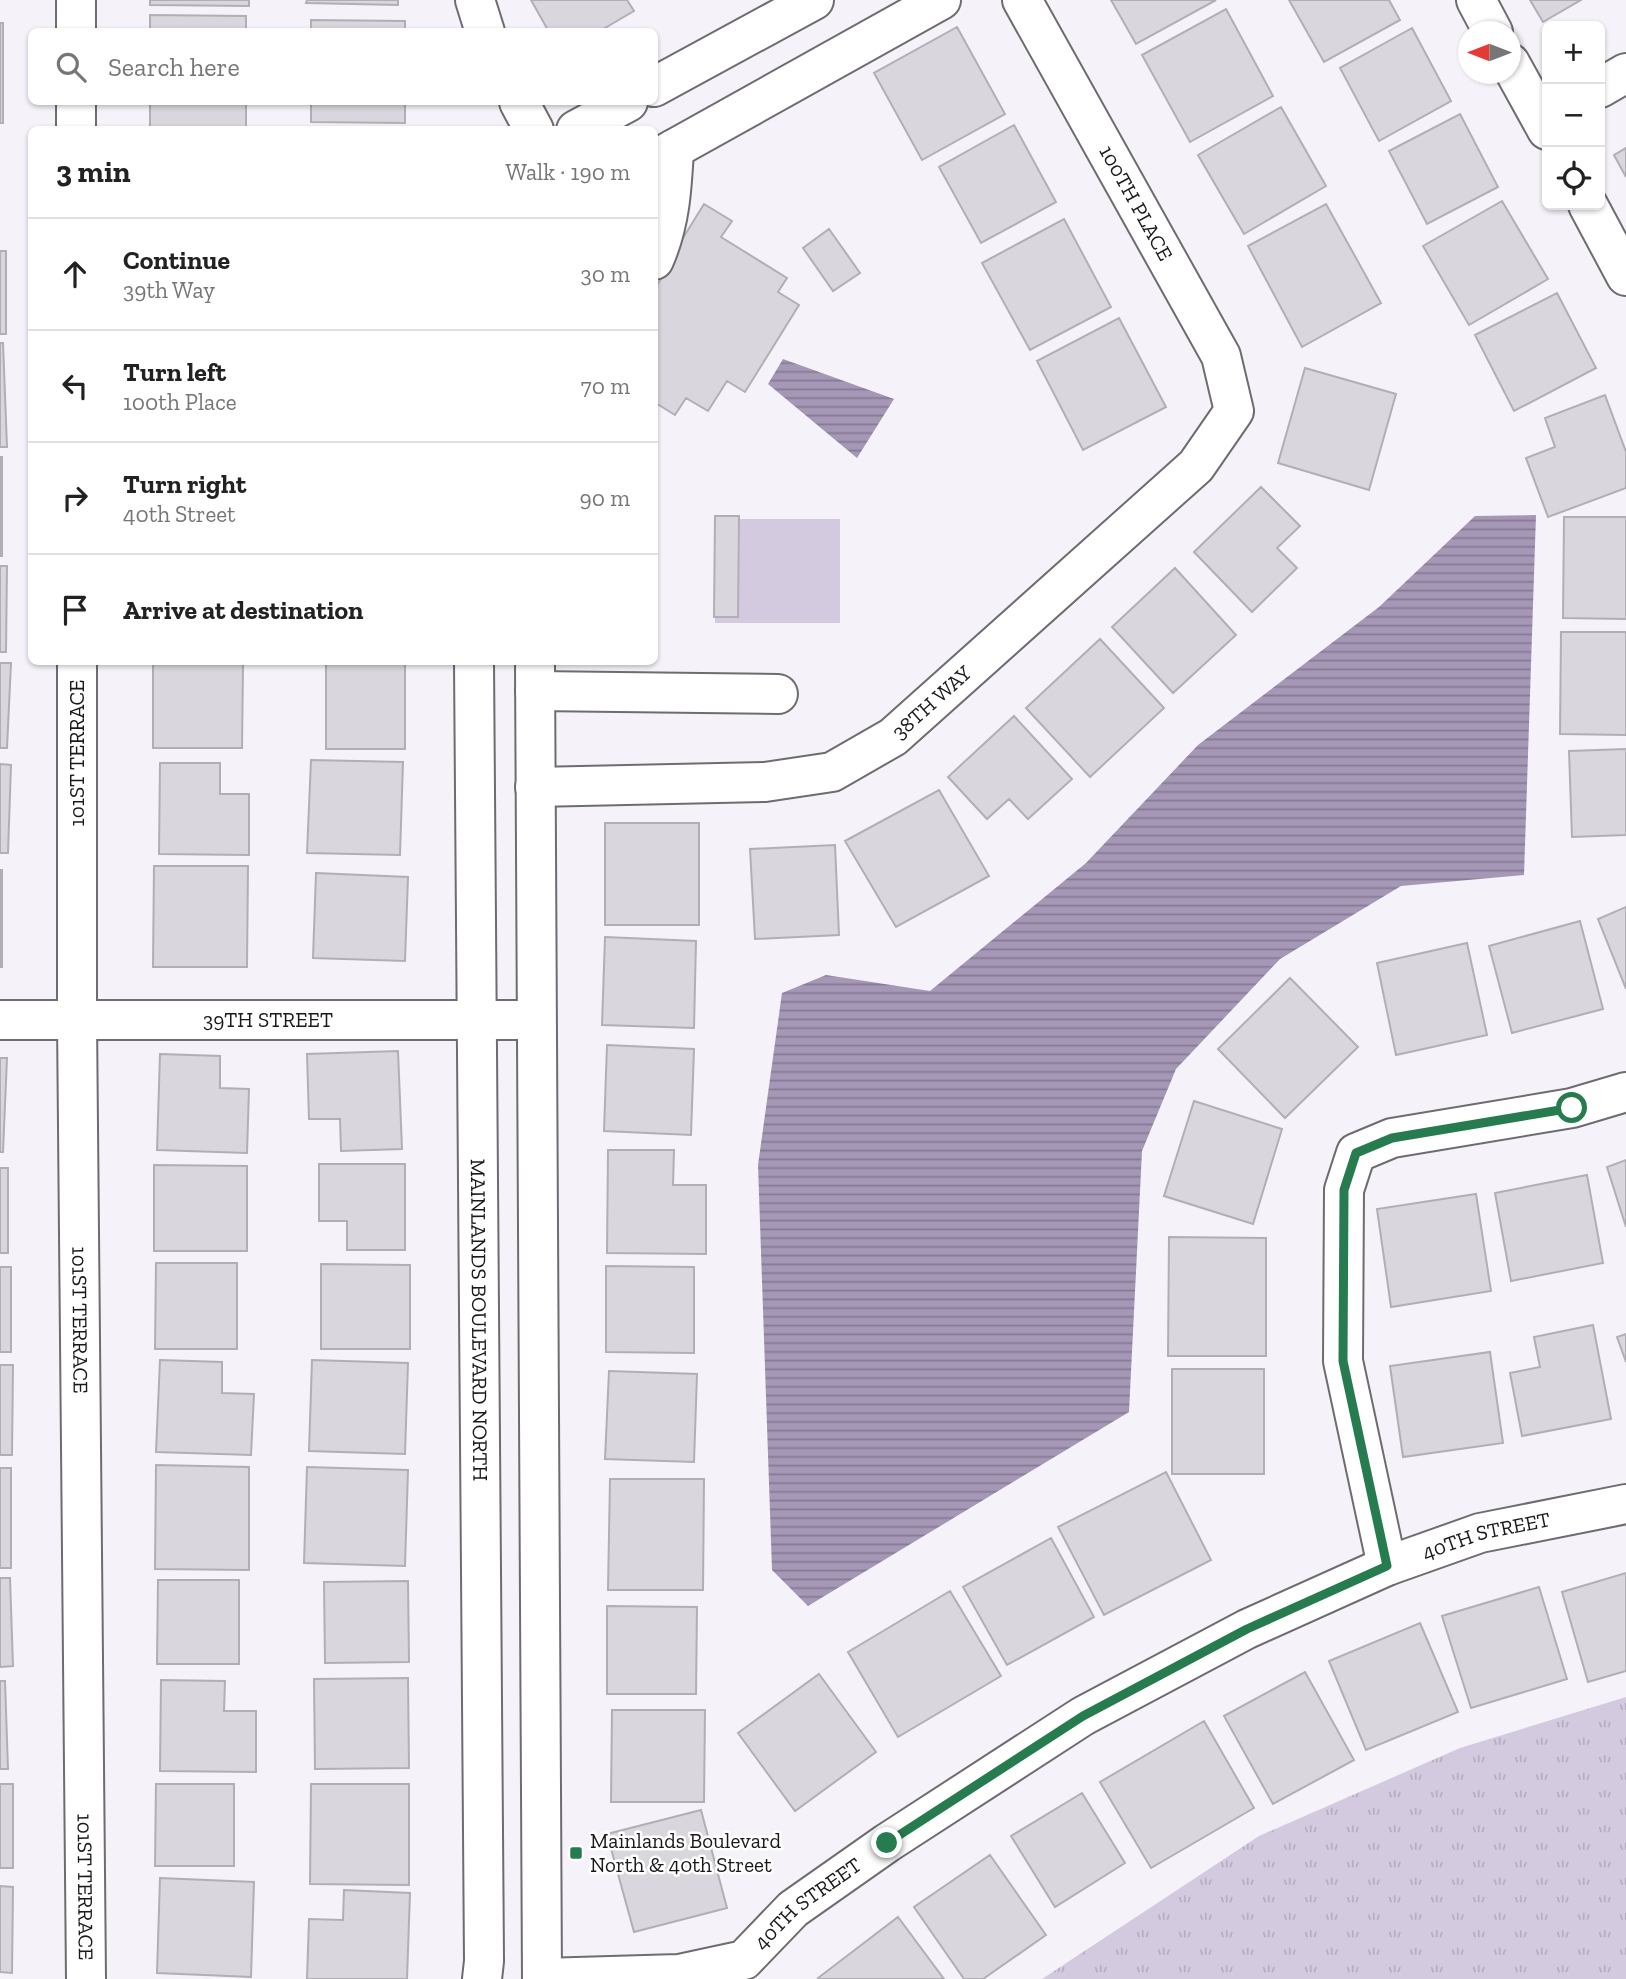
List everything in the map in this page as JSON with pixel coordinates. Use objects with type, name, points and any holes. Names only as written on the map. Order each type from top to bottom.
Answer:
[{"type":"street","points":[[76,0],[76,28]]},
{"type":"street","points":[[475,0],[484,28]]},
{"type":"street","points":[[658,85],[814,0]]},
{"type":"street","points":[[658,250],[666,230],[672,190],[664,154],[941,0]]},
{"type":"street","name":"100TH PLACE","points":[[1022,0],[1221,356],[1234,411]]},
{"type":"street","points":[[1476,0],[1487,21]]},
{"type":"street","points":[[1605,85],[1626,73]]},
{"type":"street","points":[[1521,82],[1542,117]]},
{"type":"street","points":[[76,105],[76,126]]},
{"type":"street","points":[[521,105],[532,126]]},
{"type":"street","points":[[583,126],[622,105]]},
{"type":"street","points":[[1591,210],[1626,276]]},
{"type":"street","name":"38TH WAY","points":[[535,787],[765,782],[832,772],[893,737],[1196,466],[1234,411]]},
{"type":"street","name":"101ST TERRACE","points":[[77,665],[77,1020],[86,1979]]},
{"type":"street","name":"MAINLANDS BOULEVARD NORTH","points":[[474,665],[484,1947],[482,1979]]},
{"type":"street","points":[[542,1979],[535,676],[619,677],[778,694]]},
{"type":"street","name":"39TH STREET","points":[[0,1020],[535,1020]]},
{"type":"street","points":[[1387,1566],[1343,1361],[1344,1190],[1356,1153],[1392,1138],[1572,1108],[1626,1092]]},
{"type":"street","name":"40TH STREET","points":[[542,1979],[680,1975],[744,1960],[793,1909],[887,1843],[1083,1716],[1247,1629],[1387,1566],[1480,1533],[1626,1504]]},
{"type":"green space","points":[[715,519],[840,519],[840,623],[715,623]]},
{"type":"green space","points":[[1626,1697],[1626,1979],[1042,1979],[1259,1836],[1460,1748]]},
{"type":"shaded area","points":[[783,359],[894,399],[857,458],[768,384]]},
{"type":"shaded area","points":[[1536,515],[1524,875],[1401,886],[1280,959],[1176,1069],[1142,1151],[1129,1412],[808,1606],[772,1570],[758,1165],[782,993],[826,975],[930,991],[1086,863],[1198,745],[1379,607],[1475,516]]},
{"type":"building","points":[[150,0],[249,0],[249,6],[150,5]]},
{"type":"building","points":[[307,0],[398,0],[398,5],[306,3]]},
{"type":"building","points":[[531,0],[627,0],[634,11],[605,28],[547,28]]},
{"type":"building","points":[[1111,0],[1216,0],[1136,44]]},
{"type":"building","points":[[1289,0],[1389,0],[1400,20],[1324,62]]},
{"type":"building","points":[[1530,0],[1581,0],[1545,21]]},
{"type":"building","points":[[1226,9],[1273,96],[1190,142],[1142,55]]},
{"type":"building","points":[[150,15],[246,16],[246,28],[150,28]]},
{"type":"building","points":[[311,20],[405,21],[405,28],[311,28]]},
{"type":"building","points":[[0,23],[3,23],[3,123],[0,123]]},
{"type":"building","points":[[957,27],[1005,114],[922,160],[874,73]]},
{"type":"building","points":[[1412,28],[1451,101],[1379,141],[1340,68]]},
{"type":"building","points":[[150,105],[246,105],[246,126],[150,126]]},
{"type":"building","points":[[311,105],[405,105],[405,123],[311,122]]},
{"type":"building","points":[[1281,107],[1326,186],[1244,234],[1198,155]]},
{"type":"building","points":[[1460,114],[1498,187],[1427,224],[1389,151]]},
{"type":"building","points":[[1014,125],[1056,202],[981,243],[939,167]]},
{"type":"building","points":[[1626,148],[1626,177],[1614,155]]},
{"type":"building","points":[[1502,201],[1548,279],[1469,325],[1423,246]]},
{"type":"building","points":[[704,204],[732,221],[721,237],[787,278],[778,292],[799,305],[745,392],[727,381],[708,411],[686,398],[675,415],[658,404],[658,284],[667,269],[665,267]]},
{"type":"building","points":[[1326,204],[1381,303],[1302,347],[1248,246]]},
{"type":"building","points":[[1064,219],[1111,307],[1030,350],[982,263]]},
{"type":"building","points":[[829,229],[860,273],[833,291],[803,248]]},
{"type":"building","points":[[0,251],[6,251],[6,334],[0,334]]},
{"type":"building","points":[[1557,293],[1596,368],[1514,411],[1475,335]]},
{"type":"building","points":[[1119,318],[1166,407],[1083,450],[1037,361]]},
{"type":"building","points":[[0,343],[3,343],[7,447],[0,447]]},
{"type":"building","points":[[1305,368],[1396,394],[1369,490],[1278,463]]},
{"type":"building","points":[[1605,395],[1626,452],[1626,488],[1548,517],[1526,458],[1555,447],[1545,418]]},
{"type":"building","points":[[2,457],[2,556],[0,556]]},
{"type":"building","points":[[1261,487],[1300,526],[1277,548],[1297,568],[1252,612],[1194,552]]},
{"type":"building","points":[[715,516],[739,516],[738,617],[714,617]]},
{"type":"building","points":[[1564,517],[1626,517],[1626,619],[1563,618]]},
{"type":"building","points":[[0,566],[7,566],[6,652],[0,652]]},
{"type":"building","points":[[1175,568],[1236,635],[1173,693],[1112,627]]},
{"type":"building","points":[[1561,632],[1626,632],[1626,735],[1560,734]]},
{"type":"building","points":[[1100,639],[1164,708],[1090,777],[1026,708]]},
{"type":"building","points":[[0,663],[11,663],[7,748],[0,748]]},
{"type":"building","points":[[153,665],[243,665],[242,748],[153,748]]},
{"type":"building","points":[[326,665],[405,665],[405,749],[326,749]]},
{"type":"building","points":[[1014,716],[1072,779],[1028,819],[1009,799],[987,819],[948,777]]},
{"type":"building","points":[[1626,749],[1626,835],[1572,837],[1569,751]]},
{"type":"building","points":[[311,760],[403,762],[400,855],[307,853]]},
{"type":"building","points":[[160,763],[220,763],[220,794],[249,794],[249,855],[159,854]]},
{"type":"building","points":[[0,764],[11,765],[8,853],[0,853]]},
{"type":"building","points":[[939,790],[989,876],[896,927],[845,841]]},
{"type":"building","points":[[605,823],[699,823],[699,925],[605,925]]},
{"type":"building","points":[[835,845],[839,935],[755,939],[750,849]]},
{"type":"building","points":[[154,866],[248,866],[247,967],[153,967]]},
{"type":"building","points":[[2,870],[2,967],[0,967]]},
{"type":"building","points":[[316,873],[408,877],[405,961],[313,958]]},
{"type":"building","points":[[1626,907],[1626,989],[1598,919]]},
{"type":"building","points":[[1580,921],[1603,1009],[1512,1033],[1489,946]]},
{"type":"building","points":[[605,937],[696,941],[694,1028],[602,1025]]},
{"type":"building","points":[[1467,943],[1487,1035],[1396,1055],[1377,963]]},
{"type":"building","points":[[1290,978],[1358,1047],[1285,1118],[1218,1049]]},
{"type":"building","points":[[607,1045],[694,1049],[691,1135],[604,1131]]},
{"type":"building","points":[[398,1051],[402,1149],[341,1151],[340,1119],[309,1119],[307,1054]]},
{"type":"building","points":[[160,1054],[220,1056],[220,1088],[249,1089],[247,1153],[157,1150]]},
{"type":"building","points":[[0,1058],[7,1058],[3,1152],[0,1152]]},
{"type":"building","points":[[1194,1101],[1282,1129],[1253,1224],[1164,1196]]},
{"type":"building","points":[[608,1150],[674,1150],[673,1185],[706,1185],[706,1254],[607,1253]]},
{"type":"building","points":[[1626,1160],[1626,1227],[1607,1167]]},
{"type":"building","points":[[319,1164],[405,1164],[405,1250],[347,1250],[347,1221],[319,1221]]},
{"type":"building","points":[[154,1165],[247,1166],[247,1251],[154,1251]]},
{"type":"building","points":[[0,1168],[8,1168],[8,1253],[0,1253]]},
{"type":"building","points":[[1587,1175],[1603,1263],[1511,1281],[1495,1193]]},
{"type":"building","points":[[1476,1194],[1491,1291],[1391,1307],[1377,1209]]},
{"type":"building","points":[[1169,1237],[1266,1238],[1266,1356],[1168,1356]]},
{"type":"building","points":[[156,1263],[237,1263],[237,1349],[155,1349]]},
{"type":"building","points":[[321,1264],[410,1265],[410,1349],[321,1349]]},
{"type":"building","points":[[606,1266],[694,1267],[694,1353],[606,1352]]},
{"type":"building","points":[[0,1267],[11,1267],[11,1352],[0,1352]]},
{"type":"building","points":[[1593,1325],[1611,1419],[1522,1436],[1510,1373],[1540,1367],[1534,1337]]},
{"type":"building","points":[[1626,1334],[1626,1362],[1617,1337]]},
{"type":"building","points":[[1490,1352],[1503,1443],[1403,1457],[1390,1366]]},
{"type":"building","points":[[160,1360],[222,1362],[222,1393],[254,1394],[251,1455],[156,1452]]},
{"type":"building","points":[[312,1360],[408,1363],[405,1454],[309,1451]]},
{"type":"building","points":[[0,1365],[13,1365],[12,1455],[0,1455]]},
{"type":"building","points":[[1172,1369],[1264,1369],[1264,1474],[1172,1474]]},
{"type":"building","points":[[609,1371],[697,1374],[694,1462],[605,1459]]},
{"type":"building","points":[[156,1465],[249,1467],[249,1570],[155,1569]]},
{"type":"building","points":[[307,1467],[408,1470],[405,1566],[304,1563]]},
{"type":"building","points":[[0,1468],[11,1468],[11,1568],[0,1568]]},
{"type":"building","points":[[1166,1472],[1211,1560],[1104,1615],[1058,1527]]},
{"type":"building","points":[[610,1479],[704,1479],[703,1590],[608,1590]]},
{"type":"building","points":[[1051,1538],[1094,1617],[1007,1665],[963,1587]]},
{"type":"building","points":[[1626,1573],[1626,1671],[1588,1682],[1562,1592]]},
{"type":"building","points":[[0,1578],[10,1578],[13,1666],[0,1667]]},
{"type":"building","points":[[158,1580],[239,1580],[239,1664],[157,1664]]},
{"type":"building","points":[[408,1581],[409,1662],[325,1663],[324,1582]]},
{"type":"building","points":[[1539,1587],[1567,1679],[1471,1708],[1442,1616]]},
{"type":"building","points":[[950,1591],[1001,1676],[898,1737],[848,1652]]},
{"type":"building","points":[[607,1606],[697,1607],[696,1694],[607,1694]]},
{"type":"building","points":[[1420,1623],[1458,1712],[1366,1750],[1329,1661]]},
{"type":"building","points":[[1305,1672],[1354,1760],[1273,1804],[1224,1716]]},
{"type":"building","points":[[819,1674],[876,1752],[795,1811],[738,1733]]},
{"type":"building","points":[[408,1678],[409,1768],[315,1769],[314,1679]]},
{"type":"building","points":[[161,1680],[225,1681],[224,1711],[256,1711],[256,1772],[160,1771]]},
{"type":"building","points":[[0,1681],[5,1681],[8,1769],[0,1769]]},
{"type":"building","points":[[612,1710],[705,1710],[704,1802],[611,1802]]},
{"type":"building","points":[[1204,1721],[1254,1808],[1151,1868],[1100,1782]]},
{"type":"building","points":[[0,1784],[13,1784],[13,1868],[0,1868]]},
{"type":"building","points":[[156,1784],[234,1784],[234,1866],[155,1866]]},
{"type":"building","points":[[311,1784],[409,1784],[409,1885],[310,1884]]},
{"type":"building","points":[[1082,1793],[1125,1863],[1055,1907],[1011,1836]]},
{"type":"building","points":[[701,1810],[727,1908],[634,1932],[607,1834]]},
{"type":"building","points":[[990,1855],[1046,1935],[983,1979],[964,1979],[914,1907]]},
{"type":"building","points":[[160,1878],[254,1882],[251,1977],[157,1973]]},
{"type":"building","points":[[0,1886],[13,1887],[12,1973],[0,1972]]},
{"type":"building","points":[[344,1890],[410,1893],[407,1979],[307,1979],[309,1919],[343,1920]]},
{"type":"building","points":[[898,1917],[944,1979],[818,1978]]},
{"type":"place","name":"Mainlands Boulevard North & 40th Street","points":[[576,1853]]},
{"type":"route","points":[[887,1843],[1083,1716],[1247,1629],[1387,1566],[1343,1361],[1344,1190],[1356,1153],[1392,1138],[1572,1108]]}]
